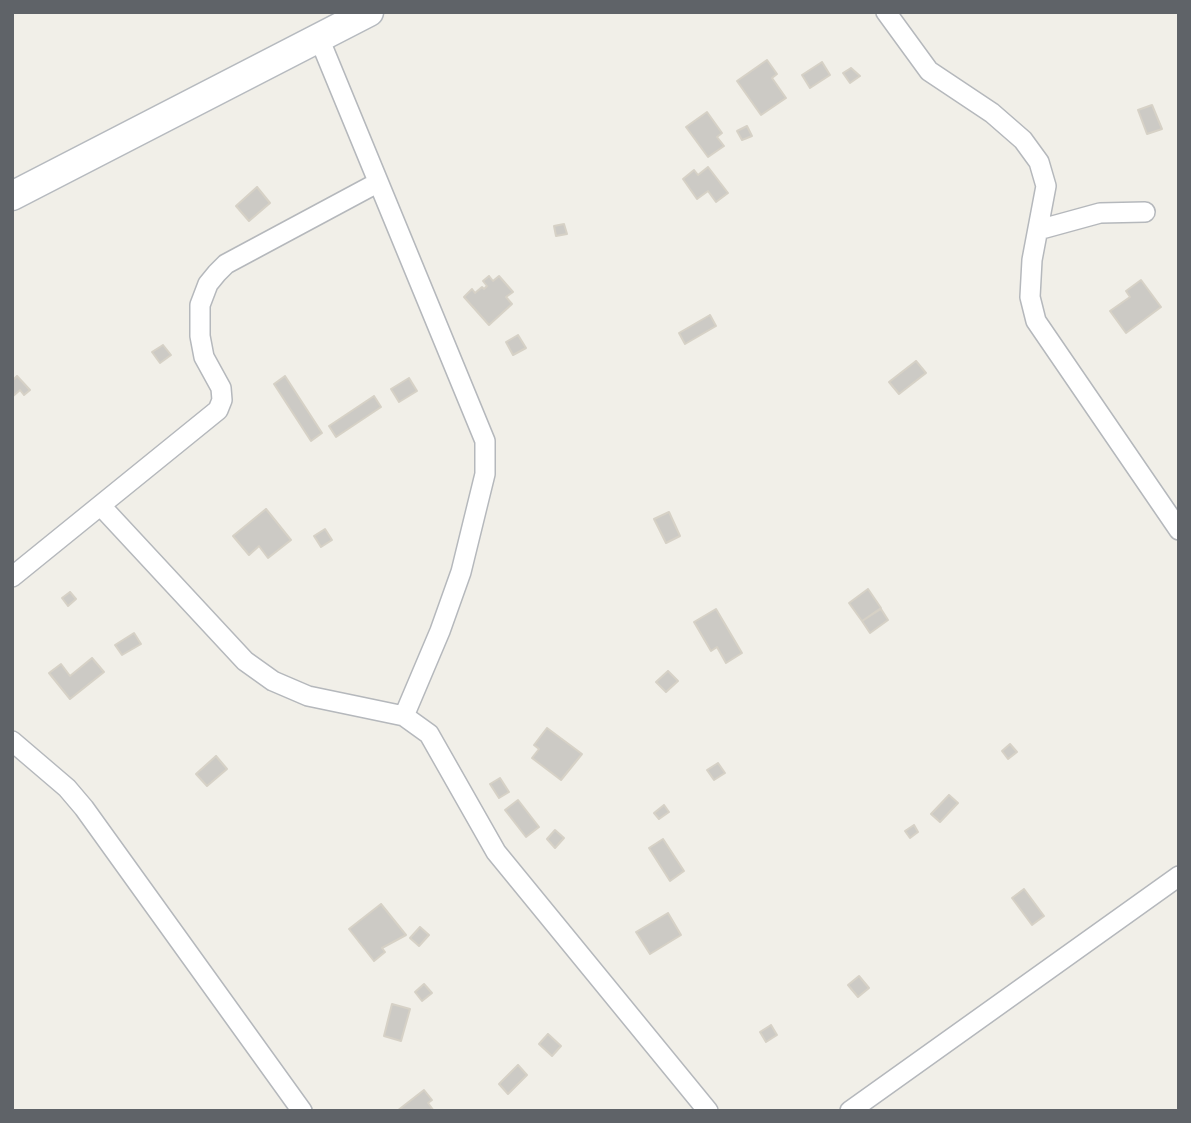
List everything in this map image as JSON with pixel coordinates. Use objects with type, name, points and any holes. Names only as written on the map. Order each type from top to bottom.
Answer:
[{"type":"main road","points":[[12,196],[369,12]]},
{"type":"street","points":[[886,12],[929,71],[992,113],[1039,162],[1046,187],[1030,297],[1036,321],[1179,530]]},
{"type":"street","points":[[319,38],[485,440],[485,474],[461,572],[440,631],[404,716]]},
{"type":"street","points":[[12,577],[218,410],[222,400],[221,388],[204,357],[200,336],[201,305],[208,284],[217,273],[226,264],[377,183]]},
{"type":"street","points":[[1038,230],[1100,214],[1145,212]]},
{"type":"street","points":[[101,506],[245,661],[273,681],[308,696],[404,716],[429,734],[496,852],[708,1111]]},
{"type":"street","points":[[12,741],[67,788],[85,808],[302,1111]]},
{"type":"street","points":[[850,1111],[1179,876]]},
{"type":"building","points":[[767,60],[777,74],[772,78],[786,98],[761,115],[737,81]]},
{"type":"building","points":[[822,62],[830,75],[810,88],[802,75]]},
{"type":"building","points":[[851,68],[860,76],[850,83],[843,73]]},
{"type":"building","points":[[1152,105],[1162,129],[1147,134],[1138,110]]},
{"type":"building","points":[[707,112],[722,133],[717,137],[724,146],[708,157],[686,127]]},
{"type":"building","points":[[747,126],[752,136],[742,140],[737,131]]},
{"type":"building","points":[[708,167],[728,193],[716,202],[708,191],[697,199],[683,179],[694,170],[698,175]]},
{"type":"building","points":[[257,187],[270,203],[249,221],[236,206]]},
{"type":"building","points":[[564,224],[567,234],[556,236],[554,226]]},
{"type":"building","points":[[489,276],[493,281],[499,276],[513,292],[506,297],[512,304],[489,325],[464,297],[472,289],[475,293],[482,287],[484,289],[487,286],[483,281]]},
{"type":"building","points":[[1141,280],[1161,307],[1126,333],[1110,311],[1130,297],[1126,291]]},
{"type":"building","points":[[710,315],[716,326],[685,344],[679,333]]},
{"type":"building","points":[[518,335],[526,348],[513,355],[506,342]]},
{"type":"building","points":[[163,345],[171,355],[160,363],[152,352]]},
{"type":"building","points":[[916,361],[926,373],[899,394],[889,382]]},
{"type":"building","points":[[17,376],[30,390],[24,395],[20,390],[12,397],[12,381]]},
{"type":"building","points":[[285,376],[322,433],[311,441],[274,384]]},
{"type":"building","points":[[409,378],[417,391],[399,402],[391,389]]},
{"type":"building","points":[[374,396],[381,407],[336,437],[329,426]]},
{"type":"building","points":[[266,509],[291,540],[268,558],[259,546],[249,555],[233,536]]},
{"type":"building","points":[[669,512],[680,536],[666,543],[654,519]]},
{"type":"building","points":[[325,529],[332,540],[321,547],[314,536]]},
{"type":"building","points":[[868,589],[881,608],[862,621],[849,603]]},
{"type":"building","points":[[70,592],[76,599],[68,606],[62,598]]},
{"type":"building","points":[[716,609],[742,653],[726,663],[717,647],[711,651],[694,622]]},
{"type":"building","points":[[881,609],[888,620],[870,633],[862,621]]},
{"type":"building","points":[[134,633],[141,644],[122,655],[115,645]]},
{"type":"building","points":[[92,658],[104,672],[70,699],[49,673],[61,664],[70,676]]},
{"type":"building","points":[[668,671],[678,681],[666,692],[656,682]]},
{"type":"building","points":[[547,728],[582,754],[561,780],[532,758],[539,749],[534,745]]},
{"type":"building","points":[[1010,744],[1017,752],[1008,759],[1002,751]]},
{"type":"building","points":[[216,756],[227,769],[207,786],[196,774]]},
{"type":"building","points":[[718,763],[725,773],[714,780],[707,770]]},
{"type":"building","points":[[500,778],[509,792],[499,798],[490,784]]},
{"type":"building","points":[[949,795],[958,803],[940,822],[931,814]]},
{"type":"building","points":[[518,800],[539,827],[526,837],[505,810]]},
{"type":"building","points":[[664,805],[669,812],[659,819],[654,813]]},
{"type":"building","points":[[914,825],[918,832],[910,838],[905,831]]},
{"type":"building","points":[[555,830],[564,838],[555,848],[547,839]]},
{"type":"building","points":[[663,839],[684,871],[670,881],[649,848]]},
{"type":"building","points":[[1024,889],[1044,916],[1032,925],[1012,898]]},
{"type":"building","points":[[381,904],[406,935],[382,948],[385,952],[374,961],[349,929]]},
{"type":"building","points":[[668,913],[681,935],[650,954],[636,932]]},
{"type":"building","points":[[420,927],[429,935],[419,946],[410,938]]},
{"type":"building","points":[[859,976],[869,988],[858,997],[848,985]]},
{"type":"building","points":[[424,984],[432,993],[422,1001],[415,992]]},
{"type":"building","points":[[392,1004],[410,1009],[401,1041],[384,1036]]},
{"type":"building","points":[[771,1025],[777,1035],[766,1042],[760,1032]]},
{"type":"building","points":[[548,1034],[561,1046],[552,1056],[539,1044]]},
{"type":"building","points":[[518,1065],[527,1075],[508,1094],[499,1084]]},
{"type":"building","points":[[424,1090],[432,1100],[428,1103],[434,1111],[397,1111]]}]
